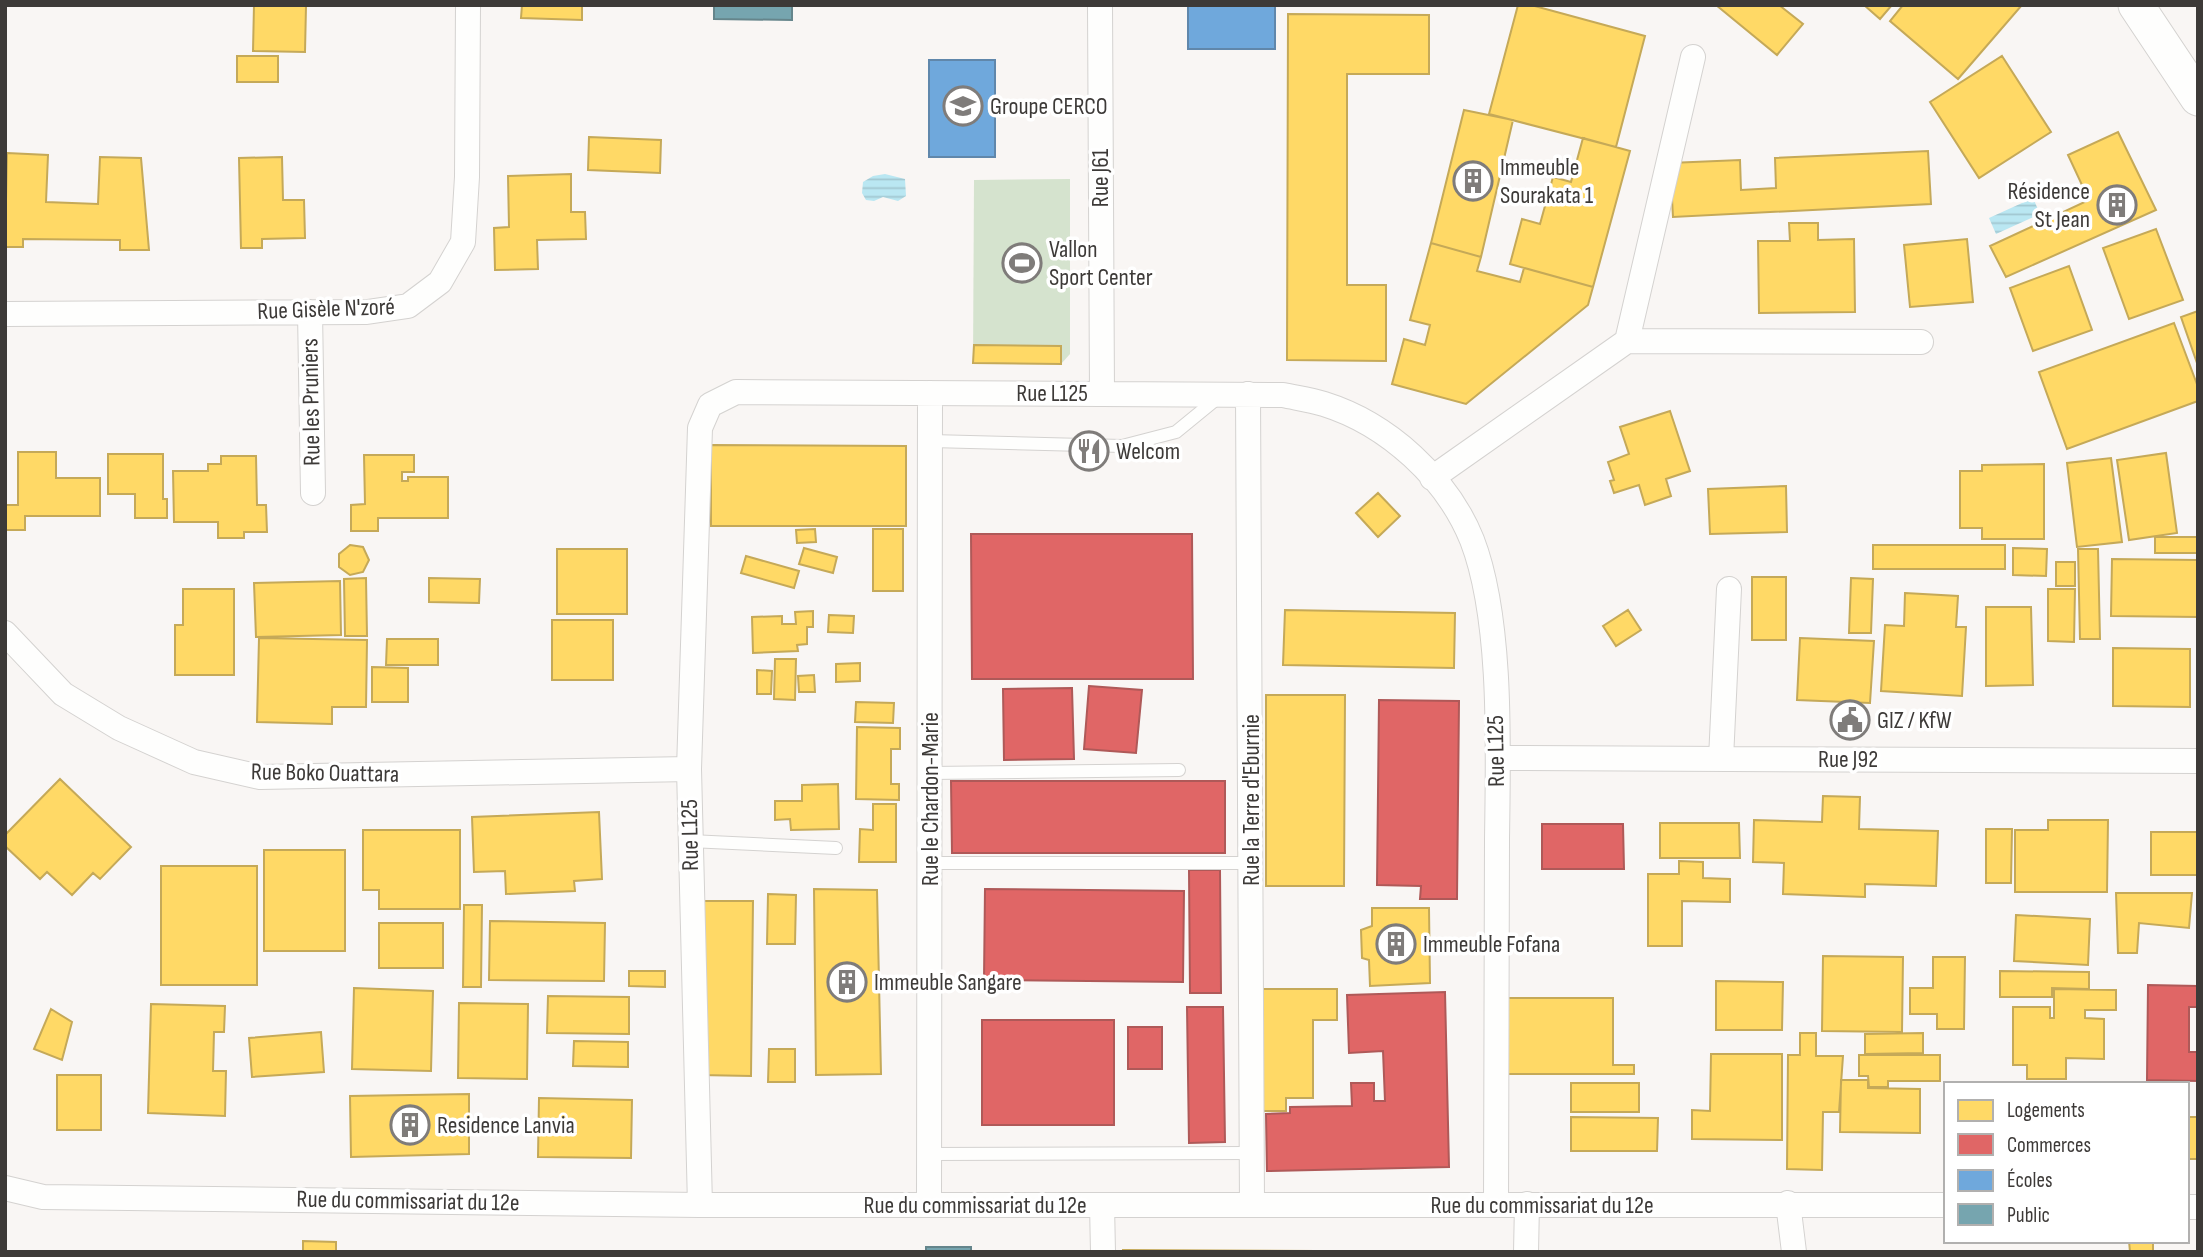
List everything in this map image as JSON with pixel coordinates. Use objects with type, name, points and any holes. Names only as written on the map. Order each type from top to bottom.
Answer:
[{"type":"main road","points":[[2136,5],[2198,98]]},
{"type":"street","name":"Rue Gisèle N'zoré","points":[[5,314],[367,312],[408,306],[440,282],[463,242],[467,177],[468,5]]},
{"type":"street","name":"Rue J61","points":[[1100,5],[1102,393]]},
{"type":"street","points":[[1627,341],[1693,57]]},
{"type":"street","name":"Rue les Pruniers","points":[[310,312],[313,493]]},
{"type":"street","points":[[1432,478],[1627,341],[1921,342]]},
{"type":"street","name":"Rue L125","points":[[699,1205],[689,769],[699,428],[710,405],[736,392],[1283,395],[1325,404],[1357,418],[1412,455],[1444,491],[1471,540],[1486,592],[1493,649],[1498,758],[1496,1205]]},
{"type":"street","name":"Rue le Chardon-Marie","points":[[929,1204],[930,393]]},
{"type":"street","name":"Rue la Terre d'Eburnie","points":[[1248,394],[1252,1205]]},
{"type":"street","points":[[1721,759],[1729,589]]},
{"type":"street","name":"Rue Boko Ouattara","points":[[5,634],[63,694],[119,728],[194,762],[260,777],[689,769]]},
{"type":"street","name":"Rue J92","points":[[1498,758],[2198,761]]},
{"type":"street","name":"Rue du commissariat du 12e","points":[[5,1188],[43,1197],[699,1205],[1944,1205]]},
{"type":"street","points":[[1788,1203],[1794,1252]]},
{"type":"street","points":[[1526,1252],[1527,1204]]},
{"type":"street","points":[[1102,1205],[1103,1252]]},
{"type":"lane","points":[[931,441],[1122,446],[1176,432],[1222,394]]},
{"type":"lane","points":[[930,773],[1180,770]]},
{"type":"lane","points":[[690,841],[836,848]]},
{"type":"lane","points":[[929,863],[1251,863]]},
{"type":"lane","points":[[929,1154],[1252,1153]]},
{"type":"green space","name":"Vallon Sport Center","points":[[1070,179],[1070,354],[1061,364],[973,363],[974,180]]},
{"type":"water","points":[[885,174],[905,179],[906,196],[898,201],[883,197],[874,201],[866,200],[862,193],[863,182],[873,176]]},
{"type":"water","points":[[2033,198],[2040,214],[1996,234],[1989,218]]},
{"type":"building: Logements","points":[[254,5],[306,6],[305,52],[253,51]]},
{"type":"building: Logements","points":[[522,5],[582,5],[582,20],[521,18]]},
{"type":"building: Logements","points":[[1518,5],[1531,5],[1645,36],[1616,147],[1489,114]]},
{"type":"building: Logements","points":[[1716,5],[1779,5],[1803,24],[1777,55]]},
{"type":"building: Logements","points":[[1864,5],[1892,5],[1880,19]]},
{"type":"building: Logements","points":[[1903,5],[2022,5],[1958,79],[1890,21]]},
{"type":"building: Logements","points":[[1288,14],[1429,15],[1429,74],[1347,74],[1347,285],[1386,285],[1386,361],[1287,360]]},
{"type":"building: Logements","points":[[237,56],[278,56],[278,82],[237,82]]},
{"type":"building: Logements","points":[[2002,56],[2051,132],[1979,178],[1930,102]]},
{"type":"building: Logements","name":"Immeuble Sourakata 1","points":[[1464,110],[1513,120],[1481,257],[1431,243]]},
{"type":"building: Logements","name":"Résidence St Jean","points":[[2118,132],[2156,210],[2006,277],[1990,246],[2089,200],[2068,155]]},
{"type":"building: Logements","points":[[589,137],[661,140],[660,173],[588,170]]},
{"type":"building: Logements","points":[[1583,138],[1630,151],[1593,287],[1510,264],[1522,219],[1540,224],[1553,177],[1571,182]]},
{"type":"building: Logements","points":[[1928,151],[1931,204],[1673,217],[1670,163],[1740,160],[1741,190],[1776,188],[1775,158]]},
{"type":"building: Logements","points":[[7,153],[48,155],[46,202],[98,204],[100,157],[141,158],[149,250],[120,250],[120,240],[23,239],[23,247],[5,247]]},
{"type":"building: Logements","points":[[282,157],[283,200],[304,200],[305,238],[262,239],[262,248],[241,248],[239,158]]},
{"type":"building: Logements","points":[[571,174],[571,212],[585,212],[586,239],[537,240],[538,269],[495,270],[494,228],[509,227],[508,176]]},
{"type":"building: Logements","points":[[1789,223],[1818,223],[1818,240],[1854,239],[1855,312],[1759,313],[1758,241],[1790,241]]},
{"type":"building: Logements","points":[[2156,229],[2183,300],[2129,319],[2103,248]]},
{"type":"building: Logements","points":[[1967,239],[1973,302],[1910,307],[1904,245]]},
{"type":"building: Logements","points":[[1431,243],[1481,257],[1477,271],[1520,282],[1524,268],[1593,287],[1588,305],[1466,404],[1392,384],[1404,339],[1425,345],[1430,325],[1410,320]]},
{"type":"building: Logements","points":[[2069,266],[2092,330],[2033,351],[2010,288]]},
{"type":"building: Logements","points":[[2198,311],[2198,366],[2181,317]]},
{"type":"building: Logements","points":[[2174,323],[2198,387],[2198,401],[2067,449],[2039,372]]},
{"type":"building: Logements","points":[[974,345],[1061,346],[1061,364],[973,363]]},
{"type":"building: Logements","points":[[1670,411],[1690,471],[1666,479],[1671,496],[1645,505],[1639,485],[1614,493],[1610,481],[1614,480],[1608,462],[1629,454],[1620,427]]},
{"type":"building: Logements","points":[[711,445],[906,446],[906,526],[711,526]]},
{"type":"building: Logements","points":[[18,452],[56,452],[56,478],[100,478],[100,516],[25,516],[25,530],[6,530],[6,505],[18,505]]},
{"type":"building: Logements","points":[[2166,453],[2177,533],[2129,540],[2117,460]]},
{"type":"building: Logements","points":[[108,454],[163,454],[163,499],[167,499],[167,518],[135,518],[135,494],[108,494]]},
{"type":"building: Logements","points":[[364,455],[414,455],[414,472],[402,472],[402,481],[408,481],[408,477],[448,477],[448,518],[378,518],[378,531],[351,531],[351,505],[365,504]]},
{"type":"building: Logements","points":[[221,456],[256,456],[257,505],[266,505],[267,532],[244,532],[244,538],[218,538],[218,522],[174,522],[173,471],[208,471],[208,464],[221,464]]},
{"type":"building: Logements","points":[[2111,458],[2122,542],[2077,547],[2067,463]]},
{"type":"building: Logements","points":[[2044,464],[2044,539],[1982,539],[1982,528],[1960,528],[1960,471],[1982,471],[1982,465]]},
{"type":"building: Logements","points":[[1786,486],[1787,532],[1710,534],[1708,489]]},
{"type":"building: Logements","points":[[1378,493],[1400,516],[1378,537],[1356,513]]},
{"type":"building: Logements","points":[[815,529],[816,542],[797,543],[796,530]]},
{"type":"building: Logements","points":[[873,529],[903,529],[903,591],[873,591]]},
{"type":"building: Logements","points":[[2155,537],[2198,537],[2198,553],[2155,553]]},
{"type":"building: Logements","points":[[350,545],[363,547],[369,560],[363,572],[350,575],[339,567],[339,554]]},
{"type":"building: Logements","points":[[1873,545],[2005,545],[2005,569],[1873,569]]},
{"type":"building: Logements","points":[[804,548],[837,557],[833,573],[799,564]]},
{"type":"building: Logements","points":[[2013,548],[2047,549],[2046,576],[2013,575]]},
{"type":"building: Logements","points":[[557,549],[627,549],[627,614],[557,614]]},
{"type":"building: Logements","points":[[2078,549],[2098,549],[2100,639],[2080,639]]},
{"type":"building: Logements","points":[[746,556],[799,571],[794,588],[741,573]]},
{"type":"building: Logements","points":[[2112,559],[2198,560],[2198,617],[2111,616]]},
{"type":"building: Logements","points":[[2056,562],[2075,562],[2075,586],[2056,586]]},
{"type":"building: Logements","points":[[1752,577],[1786,577],[1786,640],[1752,640]]},
{"type":"building: Logements","points":[[366,578],[367,636],[345,636],[344,579]]},
{"type":"building: Logements","points":[[429,578],[480,579],[479,603],[429,602]]},
{"type":"building: Logements","points":[[1851,578],[1873,579],[1871,633],[1849,633]]},
{"type":"building: Logements","points":[[340,581],[341,635],[256,637],[254,583]]},
{"type":"building: Logements","points":[[183,589],[234,589],[234,675],[175,675],[175,625],[183,625]]},
{"type":"building: Logements","points":[[2048,589],[2075,589],[2074,642],[2048,641]]},
{"type":"building: Logements","points":[[1905,593],[1958,596],[1956,627],[1966,627],[1962,696],[1881,691],[1885,625],[1904,626]]},
{"type":"building: Logements","points":[[1986,607],[2031,607],[2033,685],[1986,686]]},
{"type":"building: Logements","points":[[1285,610],[1455,613],[1454,668],[1283,665]]},
{"type":"building: Logements","points":[[1628,610],[1641,630],[1616,646],[1603,626]]},
{"type":"building: Logements","points":[[813,611],[813,627],[807,627],[807,644],[797,645],[798,651],[753,653],[752,617],[782,616],[782,624],[796,624],[795,612]]},
{"type":"building: Logements","points":[[829,615],[854,616],[853,633],[828,632]]},
{"type":"building: Logements","points":[[552,620],[613,620],[613,680],[552,680]]},
{"type":"building: Logements","points":[[259,638],[367,640],[366,707],[332,707],[332,724],[257,722]]},
{"type":"building: Logements","points":[[1800,638],[1874,641],[1870,703],[1797,700]]},
{"type":"building: Logements","points":[[387,639],[438,639],[438,665],[386,665]]},
{"type":"building: Logements","points":[[2113,648],[2190,649],[2190,707],[2113,706]]},
{"type":"building: Logements","points":[[775,659],[796,659],[795,700],[774,699]]},
{"type":"building: Logements","points":[[860,663],[860,681],[836,682],[836,664]]},
{"type":"building: Logements","points":[[372,667],[408,668],[408,702],[372,702]]},
{"type":"building: Logements","points":[[757,670],[772,671],[771,694],[757,694]]},
{"type":"building: Logements","points":[[814,675],[815,692],[799,692],[798,676]]},
{"type":"building: Logements","points":[[1266,695],[1345,695],[1344,886],[1266,886]]},
{"type":"building: Logements","points":[[856,702],[894,703],[893,723],[855,722]]},
{"type":"building: Logements","points":[[857,727],[900,728],[900,749],[891,749],[891,784],[899,784],[899,800],[856,799]]},
{"type":"building: Logements","points":[[60,779],[131,847],[100,879],[93,873],[72,895],[47,872],[40,879],[5,846],[5,835]]},
{"type":"building: Logements","points":[[838,784],[839,829],[791,830],[790,819],[775,820],[775,801],[802,801],[802,785]]},
{"type":"building: Logements","points":[[1823,796],[1860,797],[1859,829],[1938,831],[1936,886],[1865,884],[1865,897],[1783,894],[1784,863],[1753,862],[1754,820],[1822,822]]},
{"type":"building: Logements","points":[[873,804],[896,804],[896,862],[859,862],[860,829],[873,830]]},
{"type":"building: Logements","points":[[599,812],[602,879],[574,881],[575,891],[506,894],[505,871],[474,872],[472,817]]},
{"type":"building: Logements","points":[[2048,820],[2108,820],[2107,892],[2015,892],[2015,830],[2048,830]]},
{"type":"building: Logements","points":[[1660,823],[1739,823],[1740,858],[1660,858]]},
{"type":"building: Logements","points":[[1986,829],[2012,829],[2011,883],[1986,883]]},
{"type":"building: Logements","points":[[363,830],[460,830],[460,909],[379,909],[379,890],[363,890]]},
{"type":"building: Logements","points":[[2151,832],[2198,832],[2198,875],[2151,875]]},
{"type":"building: Logements","points":[[264,850],[345,850],[345,951],[264,951]]},
{"type":"building: Logements","points":[[1679,861],[1703,862],[1703,878],[1730,879],[1730,902],[1682,901],[1682,946],[1648,946],[1648,874],[1679,874]]},
{"type":"building: Logements","points":[[161,866],[257,866],[257,985],[161,985]]},
{"type":"building: Logements","name":"Immeuble Sangare","points":[[814,889],[877,890],[881,1074],[816,1075]]},
{"type":"building: Logements","points":[[2116,893],[2192,893],[2189,928],[2139,923],[2137,953],[2118,953]]},
{"type":"building: Logements","points":[[768,894],[796,895],[795,944],[767,944]]},
{"type":"building: Logements","points":[[702,901],[753,901],[751,1076],[700,1075]]},
{"type":"building: Logements","points":[[464,905],[482,905],[481,987],[463,987]]},
{"type":"building: Logements","name":"Immeuble Fofana","points":[[1372,908],[1429,908],[1430,983],[1370,986],[1369,960],[1362,958],[1361,930],[1372,926]]},
{"type":"building: Logements","points":[[2016,915],[2090,919],[2088,965],[2014,961]]},
{"type":"building: Logements","points":[[490,921],[605,923],[604,981],[489,980]]},
{"type":"building: Logements","points":[[379,923],[443,923],[443,968],[379,968]]},
{"type":"building: Logements","points":[[1823,956],[1903,957],[1902,1032],[1822,1031]]},
{"type":"building: Logements","points":[[1933,957],[1965,957],[1964,1029],[1937,1029],[1937,1014],[1910,1014],[1910,988],[1933,988]]},
{"type":"building: Logements","points":[[629,971],[665,971],[665,987],[629,986]]},
{"type":"building: Logements","points":[[2000,971],[2089,972],[2089,989],[2052,988],[2052,997],[2000,997]]},
{"type":"building: Logements","points":[[1716,981],[1783,982],[1782,1030],[1716,1030]]},
{"type":"building: Logements","points":[[354,988],[433,991],[431,1071],[352,1069]]},
{"type":"building: Logements","points":[[1260,989],[1337,989],[1337,1020],[1313,1020],[1313,1098],[1286,1098],[1286,1111],[1260,1111]]},
{"type":"building: Logements","points":[[2054,989],[2116,990],[2116,1010],[2085,1010],[2085,1018],[2104,1019],[2104,1059],[2066,1058],[2066,1079],[2027,1079],[2027,1065],[2013,1065],[2013,1007],[2050,1007],[2050,1018],[2054,1018]]},
{"type":"building: Logements","points":[[548,996],[629,997],[629,1034],[547,1033]]},
{"type":"building: Logements","points":[[1508,998],[1613,998],[1613,1065],[1634,1065],[1634,1074],[1508,1074]]},
{"type":"building: Logements","points":[[459,1003],[528,1004],[527,1079],[458,1078]]},
{"type":"building: Logements","points":[[151,1004],[225,1006],[224,1032],[214,1032],[213,1071],[226,1071],[225,1116],[148,1113]]},
{"type":"building: Logements","points":[[51,1009],[72,1022],[62,1060],[34,1049]]},
{"type":"building: Logements","points":[[321,1032],[324,1072],[252,1077],[249,1038]]},
{"type":"building: Logements","points":[[1800,1033],[1816,1033],[1816,1056],[1843,1056],[1839,1112],[1823,1112],[1822,1170],[1787,1169],[1788,1055],[1800,1055]]},
{"type":"building: Logements","points":[[1923,1033],[1923,1053],[1865,1054],[1865,1034]]},
{"type":"building: Logements","points":[[574,1041],[628,1042],[628,1067],[573,1066]]},
{"type":"building: Logements","points":[[769,1049],[795,1049],[795,1082],[768,1082]]},
{"type":"building: Logements","points":[[1711,1054],[1782,1054],[1782,1140],[1692,1139],[1692,1110],[1710,1111]]},
{"type":"building: Logements","points":[[1859,1055],[1940,1055],[1940,1081],[1888,1081],[1888,1087],[1869,1087],[1868,1076],[1859,1076]]},
{"type":"building: Logements","points":[[57,1075],[101,1075],[101,1130],[57,1130]]},
{"type":"building: Logements","points":[[1841,1080],[1868,1080],[1868,1088],[1920,1089],[1920,1133],[1840,1132]]},
{"type":"building: Logements","points":[[1571,1083],[1639,1083],[1639,1112],[1571,1112]]},
{"type":"building: Logements","name":"Residence Lanvia","points":[[469,1094],[469,1154],[351,1157],[350,1096]]},
{"type":"building: Logements","points":[[539,1098],[632,1100],[631,1158],[538,1157]]},
{"type":"building: Logements","points":[[1571,1117],[1658,1118],[1657,1151],[1571,1151]]},
{"type":"building: Logements","points":[[2189,1117],[2198,1117],[2198,1159],[2189,1159]]},
{"type":"building: Logements","points":[[303,1241],[336,1242],[336,1252],[303,1252]]},
{"type":"building: Logements","points":[[2129,1243],[2153,1243],[2153,1252],[2130,1252]]},
{"type":"building: Logements","points":[[1316,1251],[1316,1252],[1123,1252]]},
{"type":"building: Commerces","points":[[971,534],[1192,534],[1193,679],[972,679]]},
{"type":"building: Commerces","points":[[1089,686],[1142,690],[1136,753],[1084,749]]},
{"type":"building: Commerces","points":[[1072,688],[1074,759],[1004,760],[1003,689]]},
{"type":"building: Commerces","points":[[1379,700],[1459,701],[1457,899],[1420,899],[1421,886],[1377,885]]},
{"type":"building: Commerces","points":[[951,781],[1225,781],[1225,853],[952,853]]},
{"type":"building: Commerces","points":[[1542,824],[1623,824],[1624,869],[1542,869]]},
{"type":"building: Commerces","points":[[1189,870],[1220,870],[1221,993],[1190,993]]},
{"type":"building: Commerces","points":[[985,889],[1184,891],[1183,982],[984,980]]},
{"type":"building: Commerces","points":[[2148,985],[2198,986],[2198,1007],[2189,1007],[2189,1052],[2198,1052],[2198,1081],[2147,1080]]},
{"type":"building: Commerces","points":[[1445,992],[1449,1167],[1267,1171],[1266,1114],[1290,1113],[1290,1107],[1352,1106],[1351,1083],[1374,1083],[1374,1101],[1385,1101],[1383,1051],[1349,1053],[1347,995]]},
{"type":"building: Commerces","points":[[1187,1007],[1223,1007],[1225,1142],[1189,1143]]},
{"type":"building: Commerces","points":[[982,1020],[1114,1020],[1114,1125],[982,1125]]},
{"type":"building: Commerces","points":[[1128,1027],[1162,1027],[1162,1069],[1128,1069]]},
{"type":"building: Écoles","points":[[1188,5],[1275,5],[1275,49],[1188,49]]},
{"type":"building: Écoles","points":[[929,60],[995,60],[995,157],[929,157]]},
{"type":"building: Public","points":[[714,5],[792,5],[792,20],[714,19]]},
{"type":"building: Public","points":[[926,1247],[971,1247],[971,1252],[926,1252]]},
{"type":"place","name":"Groupe CERCO","points":[[963,106]]},
{"type":"place","name":"Immeuble Sourakata 1","points":[[1473,181]]},
{"type":"place","name":"Résidence St Jean","points":[[2117,205]]},
{"type":"place","name":"Vallon Sport Center","points":[[1022,263]]},
{"type":"place","name":"Welcom","points":[[1089,451]]},
{"type":"place","name":"GIZ / KfW","points":[[1850,720]]},
{"type":"place","name":"Immeuble Fofana","points":[[1396,944]]},
{"type":"place","name":"Immeuble Sangare","points":[[847,982]]},
{"type":"place","name":"Residence Lanvia","points":[[410,1125]]}]
